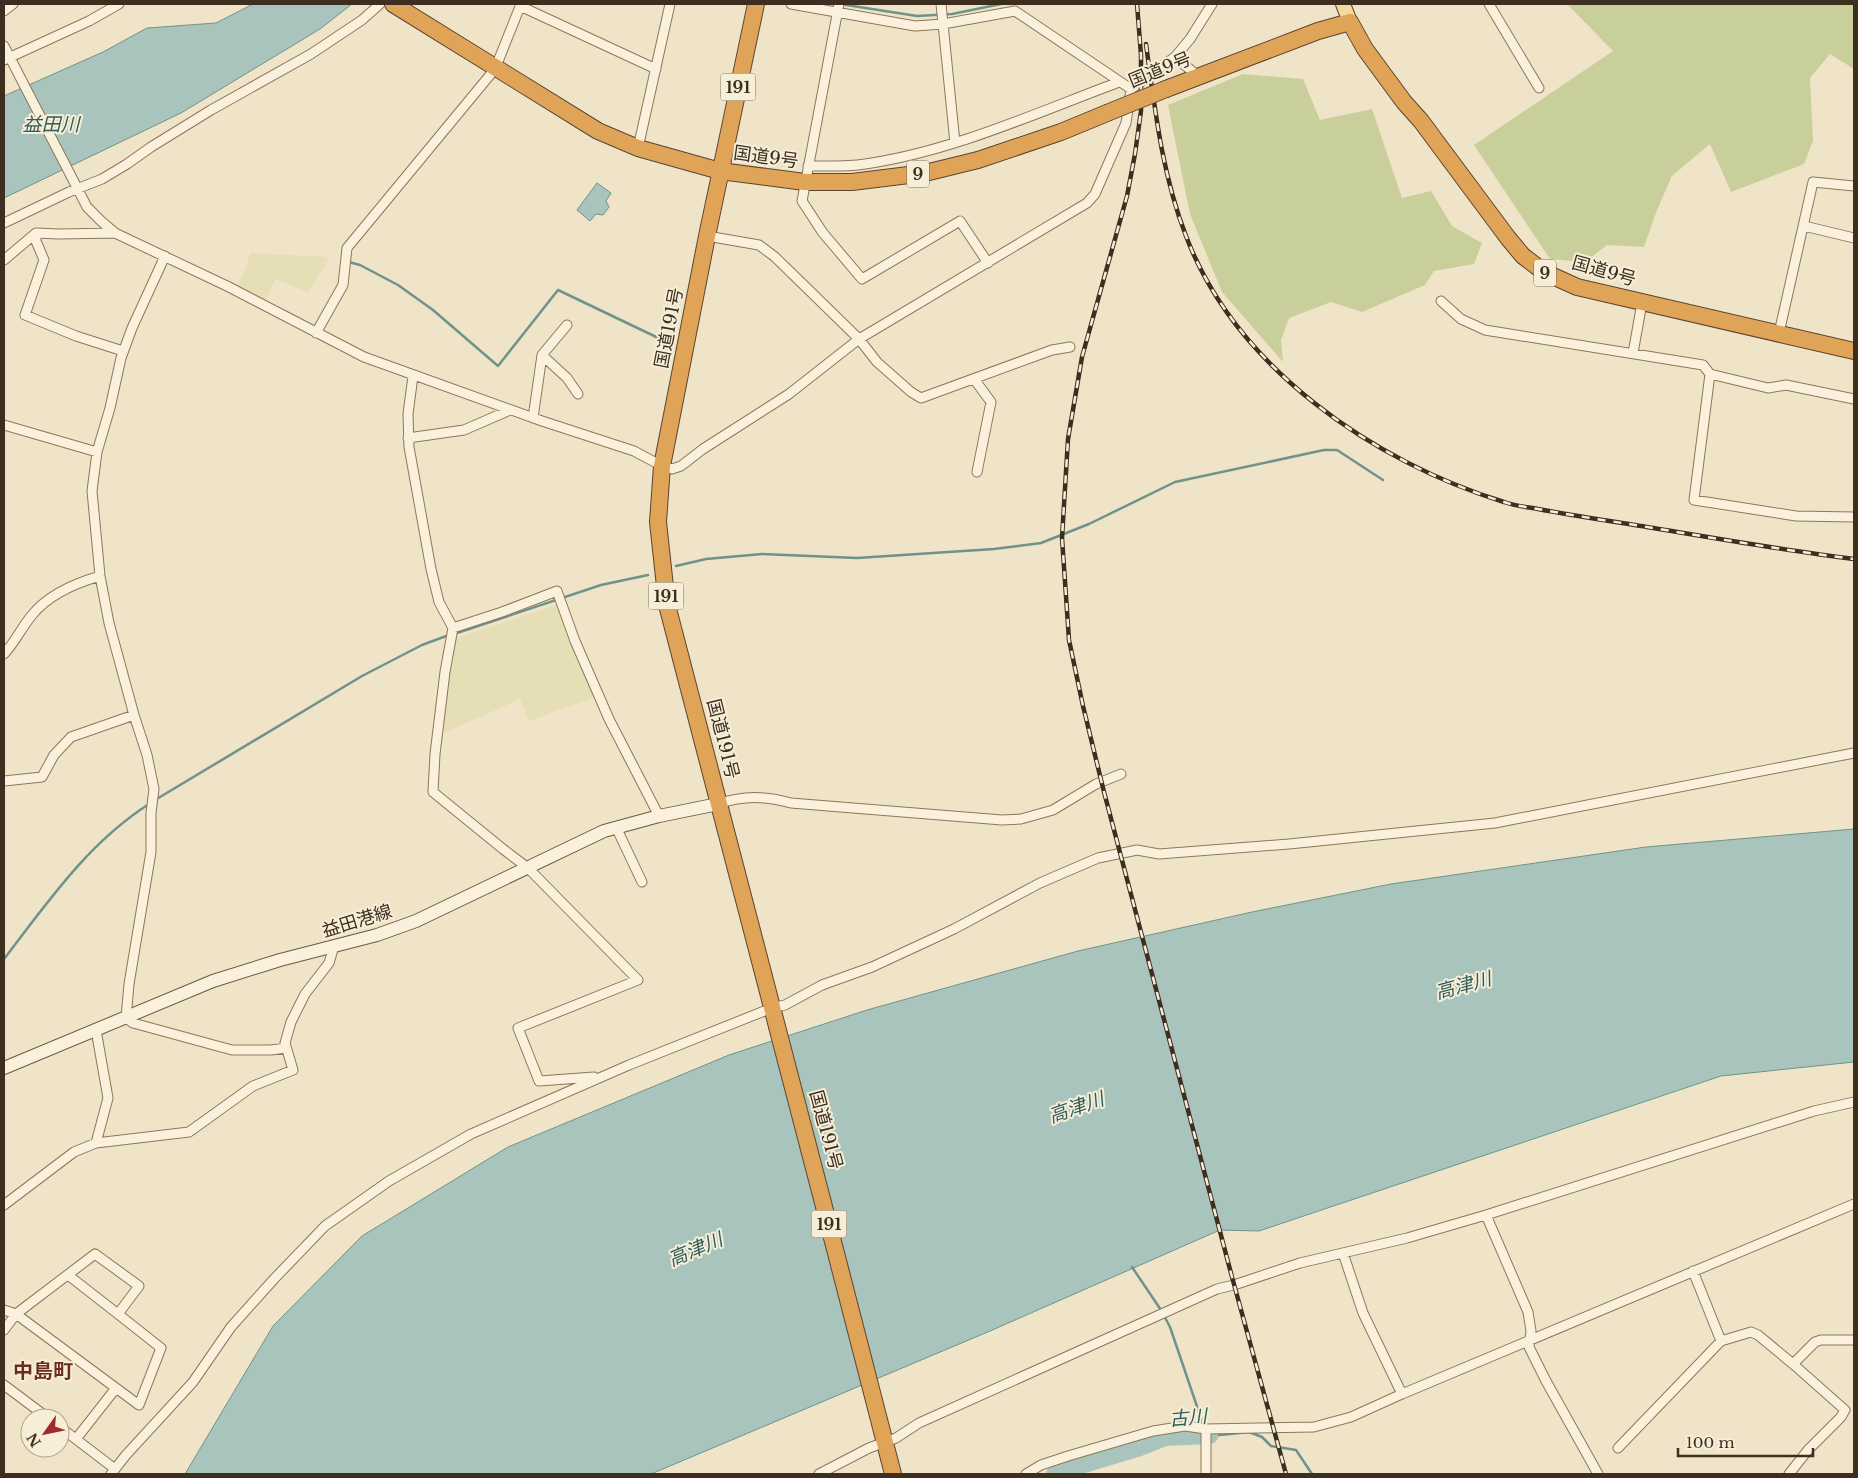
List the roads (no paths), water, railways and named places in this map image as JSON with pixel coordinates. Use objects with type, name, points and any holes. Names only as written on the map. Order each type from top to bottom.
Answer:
[{"type":"highway","name":"国道9号","points":[[393,4],[598,131],[638,148],[720,171],[805,182],[852,182],[925,173],[978,160],[1061,132],[1198,76],[1350,22],[1364,49],[1404,102],[1421,121],[1502,230],[1523,256],[1544,272],[1577,287],[1854,351]]},
{"type":"highway","name":"国道191号","points":[[756,4],[720,171],[662,466],[658,522],[667,605],[894,1474]]},
{"type":"main road","points":[[1343,4],[1350,22]]},
{"type":"main road","name":"益田港線","points":[[4,1068],[212,981],[416,921],[604,831],[659,816],[718,804]]},
{"type":"street","points":[[4,11],[12,4]]},
{"type":"street","points":[[9,60],[90,21],[119,4]]},
{"type":"street","points":[[4,223],[76,186],[102,179],[196,119],[311,54],[362,20],[380,4]]},
{"type":"street","points":[[638,148],[670,4]]},
{"type":"street","points":[[790,4],[839,8],[914,26],[942,24],[1015,7],[1131,89]]},
{"type":"street","points":[[942,4],[942,24],[955,143]]},
{"type":"street","points":[[4,46],[9,60],[87,206],[115,233],[227,286],[364,357],[510,410],[634,451],[662,466],[672,469],[681,466],[703,448],[789,394],[859,339],[1087,203],[1094,194],[1126,123],[1131,89],[1175,57],[1190,39],[1212,4]]},
{"type":"street","points":[[1489,4],[1539,88]]},
{"type":"street","points":[[316,333],[343,284],[347,248],[495,68],[521,5],[656,69]]},
{"type":"street","points":[[839,8],[802,201],[823,233],[862,279],[960,222],[988,263]]},
{"type":"street","points":[[1175,57],[1198,76]]},
{"type":"street","points":[[808,166],[863,164],[906,156],[955,143],[1119,82]]},
{"type":"street","points":[[1779,333],[1813,182],[1854,186]]},
{"type":"street","points":[[1804,226],[1854,238]]},
{"type":"street","points":[[4,260],[36,233],[115,233]]},
{"type":"street","points":[[36,233],[36,241],[44,260],[25,315],[76,336],[124,351]]},
{"type":"street","points":[[707,236],[759,245],[775,257],[859,339],[877,362],[911,392],[921,398],[1052,350],[1070,347]]},
{"type":"street","points":[[165,256],[138,313],[124,351],[97,452],[92,491],[100,576],[109,622],[134,715],[147,755],[154,789],[151,814],[151,852],[129,984],[126,1018],[133,1023],[232,1050],[286,1048]]},
{"type":"street","points":[[1441,301],[1461,319],[1485,330],[1703,366],[1710,374],[1768,388],[1786,385],[1854,398]]},
{"type":"street","points":[[1633,353],[1642,303]]},
{"type":"street","points":[[533,418],[542,355],[567,325]]},
{"type":"street","points":[[542,355],[567,378],[578,394]]},
{"type":"street","points":[[1710,374],[1694,500],[1796,516],[1854,517]]},
{"type":"street","points":[[413,376],[408,414],[408,438],[430,568],[439,602],[453,628],[445,672],[435,754],[433,792],[528,868],[638,980],[518,1028],[539,1081],[602,1076]]},
{"type":"street","points":[[974,379],[991,402],[977,472]]},
{"type":"street","points":[[408,438],[464,430],[510,410]]},
{"type":"street","points":[[4,425],[97,452]]},
{"type":"street","points":[[4,654],[33,614],[45,604],[62,591],[100,576]]},
{"type":"street","points":[[453,628],[502,612],[556,591],[575,641],[609,719],[659,816]]},
{"type":"street","points":[[4,781],[42,777],[54,755],[71,737],[134,715]]},
{"type":"street","points":[[70,1434],[113,1471],[193,1382],[231,1327],[325,1226],[389,1181],[471,1134],[602,1076],[772,1011],[822,985],[872,967],[954,929],[1040,883],[1106,856],[1137,850],[1159,854],[1290,844],[1496,823],[1854,753]]},
{"type":"street","points":[[718,804],[736,798],[772,798],[791,804],[1002,820],[1021,819],[1052,810],[1096,784],[1121,774]]},
{"type":"street","points":[[616,827],[642,882]]},
{"type":"street","points":[[4,1206],[74,1152],[96,1144],[189,1132],[253,1086],[293,1070],[285,1042],[291,1022],[305,994],[329,963],[334,946]]},
{"type":"street","points":[[96,1030],[108,1098],[96,1144]]},
{"type":"street","points":[[820,1474],[884,1439],[896,1438],[919,1423],[1217,1289],[1300,1263],[1407,1238],[1486,1215],[1814,1111],[1854,1102]]},
{"type":"street","points":[[1026,1474],[1050,1462],[1153,1431],[1185,1426],[1206,1429],[1314,1428],[1351,1417],[1854,1204]]},
{"type":"street","points":[[1486,1215],[1528,1312],[1531,1331],[1529,1347],[1598,1474]]},
{"type":"street","points":[[1343,1253],[1362,1313],[1402,1394]]},
{"type":"street","points":[[4,1330],[16,1314],[95,1254],[139,1286],[118,1314]]},
{"type":"street","points":[[1693,1272],[1721,1341]]},
{"type":"street","points":[[4,1310],[16,1314],[139,1405],[161,1348],[68,1275]]},
{"type":"street","points":[[1618,1448],[1721,1341],[1751,1332],[1758,1335],[1793,1364],[1845,1410],[1841,1417],[1808,1450],[1795,1473]]},
{"type":"street","points":[[1793,1364],[1815,1342],[1821,1340],[1854,1340]]},
{"type":"street","points":[[4,1385],[35,1408]]},
{"type":"street","points":[[76,1439],[116,1388]]},
{"type":"street","points":[[1206,1429],[1206,1474]]},
{"type":"water","name":"益田川","points":[[253,4],[352,4],[320,29],[181,113],[4,198],[4,96],[103,52],[147,28],[216,23]]},
{"type":"water","points":[[597,183],[611,193],[606,201],[609,207],[603,215],[596,214],[590,221],[577,210]]},
{"type":"water","name":"高津川","points":[[1854,829],[1854,1062],[1721,1076],[1259,1231],[1220,1230],[990,1331],[651,1474],[185,1474],[273,1326],[362,1236],[508,1147],[729,1055],[867,1010],[1078,951],[1252,912],[1391,884],[1646,847]]},
{"type":"waterway","points":[[840,4],[917,16],[952,14],[1001,4]]},
{"type":"waterway","points":[[349,262],[360,265],[398,285],[433,310],[498,366],[558,290],[673,345]]},
{"type":"waterway","points":[[676,566],[706,559],[762,554],[857,558],[994,549],[1041,543],[1089,524],[1175,482],[1324,450],[1337,450],[1383,480]]},
{"type":"waterway","points":[[454,634],[601,585],[648,575]]},
{"type":"waterway","points":[[155,800],[362,676],[422,645],[449,635]]},
{"type":"waterway","points":[[4,959],[88,855],[127,820],[149,804]]},
{"type":"waterway","points":[[1132,1267],[1170,1327],[1204,1427]]},
{"type":"waterway","name":"古川","points":[[1209,1434],[1210,1436],[1249,1432],[1262,1437],[1271,1446],[1296,1450],[1312,1474]]},
{"type":"waterway","name":"古川","points":[[1054,1474],[1140,1448],[1165,1438],[1210,1436]]},
{"type":"railway","points":[[1137,4],[1141,55],[1141,111],[1135,154],[1127,196],[1082,357],[1068,439],[1062,538],[1069,640],[1104,792],[1286,1474]]},
{"type":"railway","points":[[1146,44],[1165,165],[1186,236],[1209,284],[1238,328],[1274,368],[1315,404],[1359,435],[1406,462],[1455,484],[1508,503],[1799,552],[1854,559]]},
{"type":"district","name":"中島町","points":[[43,1371]]}]
